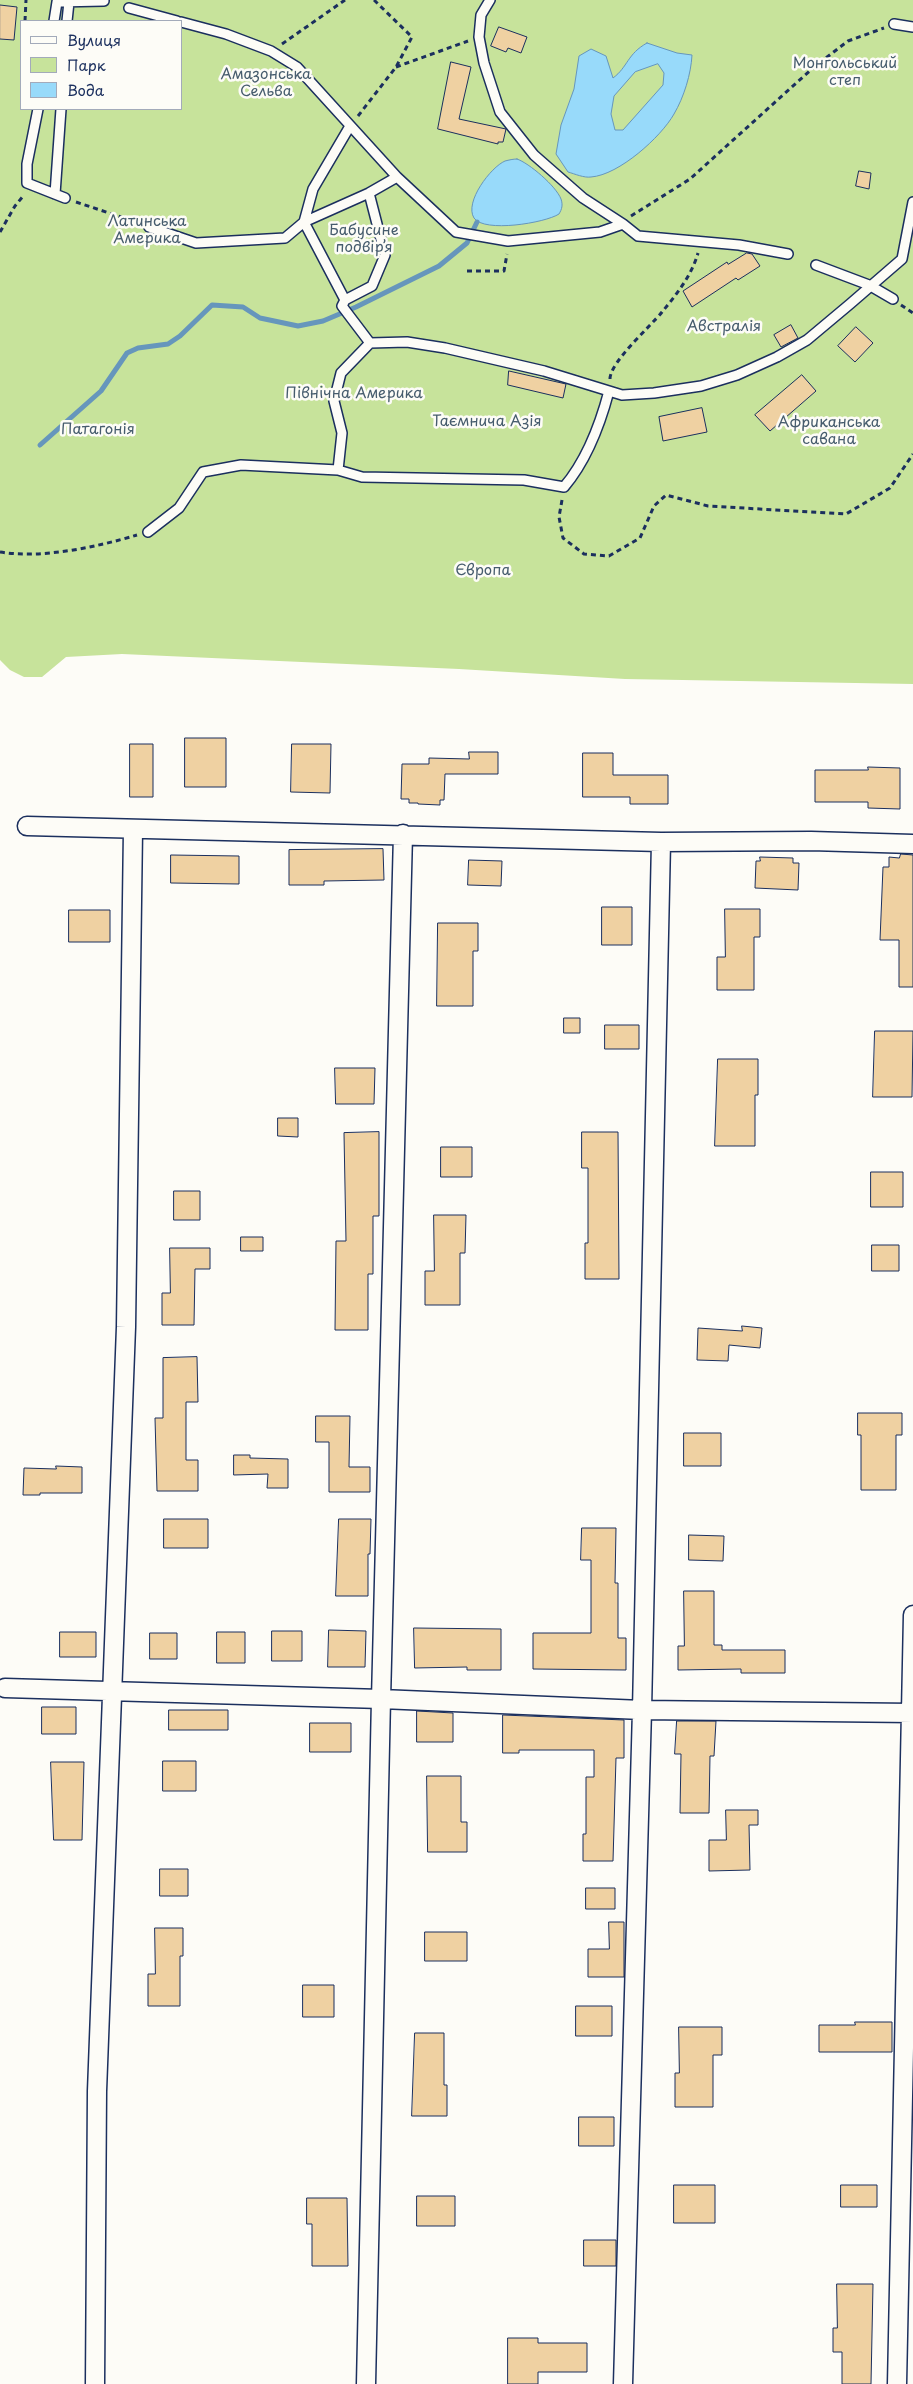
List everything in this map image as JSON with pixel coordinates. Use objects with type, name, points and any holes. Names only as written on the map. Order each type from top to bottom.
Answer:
[{"type":"street","points":[[26,826],[661,842],[811,840],[913,844]]},
{"type":"street","points":[[95,2384],[97,2091],[126,1327],[133,830]]},
{"type":"street","points":[[366,2384],[403,834]]},
{"type":"street","points":[[623,2384],[642,1710],[661,842]]},
{"type":"street","points":[[897,2384],[913,1615]]},
{"type":"street","points":[[5,1688],[381,1698],[642,1710],[911,1713]]},
{"type":"lane","points":[[490,0],[481,15],[480,37],[484,63],[500,112],[534,155],[583,198],[638,236],[739,245],[788,254]]},
{"type":"lane","points":[[54,20],[57,1],[104,1]]},
{"type":"lane","points":[[67,20],[69,2]]},
{"type":"lane","points":[[129,8],[173,20]]},
{"type":"lane","points":[[182,22],[226,34],[271,51],[298,66],[397,177],[456,232],[508,241],[600,232],[623,224]]},
{"type":"lane","points":[[894,24],[913,27]]},
{"type":"lane","points":[[38,110],[27,164],[27,183],[65,198]]},
{"type":"lane","points":[[55,194],[61,110]]},
{"type":"lane","points":[[350,126],[314,189],[304,222],[348,316],[370,343]]},
{"type":"lane","points":[[149,227],[196,243],[285,238],[304,222],[369,193],[397,177]]},
{"type":"lane","points":[[343,303],[372,286],[385,256],[369,193]]},
{"type":"lane","points":[[338,470],[342,433],[334,401],[341,373],[370,343],[407,342],[445,348],[544,371],[622,394],[654,393],[701,386],[737,375],[807,340],[869,285],[902,259],[913,202]]},
{"type":"lane","points":[[816,265],[869,285],[893,299]]},
{"type":"lane","points":[[148,532],[179,508],[203,472],[241,465],[338,470],[362,477],[524,480],[564,487],[579,469],[602,419],[610,391]]},
{"type":"path","points":[[25,20],[26,0]]},
{"type":"path","points":[[271,51],[345,0]]},
{"type":"path","points":[[350,126],[396,67],[412,37],[374,0]]},
{"type":"path","points":[[623,224],[636,211],[690,179],[814,67],[848,41],[894,24]]},
{"type":"path","points":[[396,67],[480,37]]},
{"type":"path","points":[[0,232],[14,206],[32,185]]},
{"type":"path","points":[[65,198],[149,227]]},
{"type":"path","points":[[467,271],[504,271],[508,241]]},
{"type":"path","points":[[610,391],[610,372],[661,313],[694,267],[701,243]]},
{"type":"path","points":[[564,487],[558,517],[563,538],[584,554],[609,556],[640,538],[654,506],[666,495],[708,506],[846,514],[890,488],[913,454]]},
{"type":"path","points":[[0,552],[39,553],[105,545],[148,532]]},
{"type":"green space","points":[[0,0],[913,0],[913,684],[625,679],[459,669],[122,654],[66,657],[42,677],[24,677],[10,670],[0,660]]},
{"type":"water","points":[[647,43],[677,53],[692,55],[686,85],[674,114],[649,144],[614,170],[602,175],[588,177],[568,172],[556,154],[561,125],[574,89],[579,56],[591,49],[606,56],[613,78],[640,47]],"holes":[[[658,64],[664,73],[663,85],[623,130],[615,130],[611,114],[614,96],[635,72]]]},
{"type":"water","points":[[517,159],[535,170],[554,188],[562,201],[559,214],[541,221],[515,225],[502,226],[480,223],[474,218],[472,211],[480,186],[486,177],[499,165],[505,161]]},
{"type":"building","points":[[0,5],[17,7],[14,40],[0,39]]},
{"type":"building","points":[[499,27],[527,37],[521,53],[508,48],[506,52],[491,46]]},
{"type":"building","points":[[451,62],[471,67],[459,119],[506,129],[503,142],[498,142],[498,144],[438,129]]},
{"type":"building","points":[[859,171],[871,173],[869,189],[856,186]]},
{"type":"building","points":[[747,253],[752,254],[760,266],[738,280],[736,278],[692,307],[683,291],[727,262],[728,264]]},
{"type":"building","points":[[791,325],[798,338],[781,347],[774,335]]},
{"type":"building","points":[[856,327],[873,343],[855,362],[838,346]]},
{"type":"building","points":[[509,371],[566,384],[563,398],[508,385]]},
{"type":"building","points":[[802,375],[816,391],[770,431],[755,415]]},
{"type":"building","points":[[702,408],[707,432],[663,441],[659,417]]},
{"type":"building","points":[[185,738],[226,738],[226,787],[185,787]]},
{"type":"building","points":[[130,744],[153,744],[153,797],[130,797]]},
{"type":"building","points":[[292,744],[331,744],[330,793],[291,792]]},
{"type":"building","points":[[469,752],[498,752],[498,774],[445,774],[444,800],[440,800],[440,805],[409,803],[409,799],[401,799],[402,764],[429,764],[429,758],[469,759]]},
{"type":"building","points":[[583,753],[613,753],[613,775],[668,775],[668,804],[630,804],[630,797],[583,797]]},
{"type":"building","points":[[868,767],[900,768],[900,809],[868,808],[868,802],[815,802],[815,770],[868,770]]},
{"type":"building","points":[[383,849],[384,880],[324,881],[324,885],[289,885],[289,850]]},
{"type":"building","points":[[901,854],[913,855],[913,987],[899,987],[899,940],[880,940],[883,867],[889,867],[889,857],[899,858]]},
{"type":"building","points":[[171,855],[239,856],[239,884],[171,883]]},
{"type":"building","points":[[760,857],[793,858],[793,863],[799,863],[798,890],[755,888],[756,861],[760,861]]},
{"type":"building","points":[[469,860],[502,861],[501,886],[468,885]]},
{"type":"building","points":[[602,907],[632,907],[632,945],[602,945]]},
{"type":"building","points":[[725,909],[760,909],[760,937],[754,937],[754,990],[717,990],[717,957],[725,957]]},
{"type":"building","points":[[69,910],[110,910],[110,942],[69,942]]},
{"type":"building","points":[[438,923],[478,923],[478,951],[473,951],[473,1006],[437,1006]]},
{"type":"building","points":[[564,1018],[580,1018],[580,1033],[564,1033]]},
{"type":"building","points":[[605,1025],[639,1025],[639,1049],[605,1049]]},
{"type":"building","points":[[875,1031],[913,1031],[912,1097],[873,1097]]},
{"type":"building","points":[[718,1059],[758,1059],[758,1095],[755,1095],[755,1146],[715,1146]]},
{"type":"building","points":[[335,1068],[375,1068],[374,1104],[336,1104]]},
{"type":"building","points":[[278,1118],[298,1118],[298,1137],[278,1136]]},
{"type":"building","points":[[379,1132],[379,1216],[373,1216],[373,1274],[368,1274],[368,1330],[335,1330],[336,1241],[346,1241],[344,1133]]},
{"type":"building","points":[[582,1132],[618,1132],[619,1279],[585,1279],[585,1243],[588,1243],[588,1168],[582,1168]]},
{"type":"building","points":[[441,1147],[472,1147],[472,1177],[441,1177]]},
{"type":"building","points":[[871,1172],[903,1172],[903,1207],[871,1207]]},
{"type":"building","points":[[174,1191],[200,1191],[200,1220],[174,1220]]},
{"type":"building","points":[[434,1215],[466,1215],[465,1253],[460,1253],[460,1305],[425,1305],[425,1271],[434,1271]]},
{"type":"building","points":[[241,1237],[263,1237],[263,1251],[241,1251]]},
{"type":"building","points":[[872,1245],[899,1245],[899,1271],[872,1271]]},
{"type":"building","points":[[170,1248],[210,1248],[210,1269],[195,1269],[194,1325],[162,1325],[162,1293],[170,1293]]},
{"type":"building","points":[[742,1326],[762,1328],[760,1348],[729,1345],[728,1361],[697,1360],[698,1328],[742,1331]]},
{"type":"building","points":[[197,1357],[198,1402],[186,1402],[186,1460],[198,1460],[198,1491],[157,1491],[155,1418],[163,1418],[163,1358]]},
{"type":"building","points":[[858,1413],[902,1413],[902,1435],[896,1435],[896,1490],[861,1490],[861,1435],[858,1435]]},
{"type":"building","points":[[316,1416],[350,1416],[349,1467],[370,1467],[370,1492],[329,1492],[329,1442],[316,1442]]},
{"type":"building","points":[[684,1433],[721,1433],[721,1466],[684,1466]]},
{"type":"building","points":[[234,1455],[250,1455],[250,1458],[288,1459],[288,1488],[267,1488],[268,1474],[234,1475]]},
{"type":"building","points":[[56,1466],[82,1467],[82,1493],[23,1495],[24,1468],[56,1469]]},
{"type":"building","points":[[164,1519],[208,1519],[208,1548],[164,1548]]},
{"type":"building","points":[[339,1519],[371,1519],[370,1554],[368,1554],[368,1596],[336,1596]]},
{"type":"building","points":[[582,1528],[616,1528],[615,1583],[618,1583],[618,1638],[626,1638],[626,1670],[533,1669],[533,1633],[591,1633],[591,1560],[581,1560]]},
{"type":"building","points":[[689,1535],[724,1536],[723,1561],[689,1560]]},
{"type":"building","points":[[684,1591],[714,1591],[714,1645],[722,1645],[722,1650],[785,1650],[785,1673],[741,1673],[741,1669],[678,1670],[678,1646],[684,1646]]},
{"type":"building","points":[[414,1628],[501,1629],[501,1670],[467,1670],[467,1667],[415,1668]]},
{"type":"building","points":[[329,1630],[366,1631],[365,1667],[328,1667]]},
{"type":"building","points":[[272,1631],[302,1631],[302,1661],[272,1661]]},
{"type":"building","points":[[60,1632],[96,1632],[96,1657],[60,1657]]},
{"type":"building","points":[[217,1632],[245,1632],[245,1663],[217,1663]]},
{"type":"building","points":[[150,1633],[177,1633],[177,1659],[150,1659]]},
{"type":"building","points":[[42,1707],[76,1707],[76,1734],[42,1734]]},
{"type":"building","points":[[169,1710],[228,1710],[228,1730],[169,1730]]},
{"type":"building","points":[[417,1711],[453,1713],[453,1742],[417,1742]]},
{"type":"building","points":[[503,1715],[624,1720],[624,1758],[616,1758],[613,1861],[583,1861],[583,1834],[586,1834],[586,1777],[594,1777],[594,1750],[519,1750],[519,1753],[503,1753]]},
{"type":"building","points":[[677,1721],[716,1721],[714,1756],[710,1756],[709,1813],[680,1813],[681,1754],[675,1754]]},
{"type":"building","points":[[310,1723],[351,1723],[351,1752],[310,1752]]},
{"type":"building","points":[[163,1761],[196,1761],[196,1791],[163,1791]]},
{"type":"building","points":[[51,1762],[84,1762],[82,1840],[54,1840]]},
{"type":"building","points":[[427,1776],[461,1776],[461,1822],[467,1822],[467,1852],[428,1852]]},
{"type":"building","points":[[726,1810],[758,1810],[758,1825],[749,1825],[750,1870],[709,1871],[709,1840],[726,1840]]},
{"type":"building","points":[[160,1869],[188,1869],[188,1896],[160,1896]]},
{"type":"building","points":[[586,1888],[615,1888],[615,1909],[586,1909]]},
{"type":"building","points":[[609,1922],[624,1922],[624,1977],[588,1977],[588,1949],[609,1949]]},
{"type":"building","points":[[155,1928],[183,1928],[183,1956],[180,1956],[180,2006],[148,2006],[148,1974],[155,1974]]},
{"type":"building","points":[[425,1932],[467,1932],[467,1961],[425,1961]]},
{"type":"building","points":[[303,1985],[334,1985],[334,2017],[303,2017]]},
{"type":"building","points":[[576,2006],[612,2006],[612,2036],[576,2036]]},
{"type":"building","points":[[855,2022],[892,2022],[892,2052],[819,2052],[819,2025],[855,2025]]},
{"type":"building","points":[[679,2027],[722,2027],[722,2055],[713,2055],[713,2107],[675,2107],[675,2073],[679,2073]]},
{"type":"building","points":[[415,2033],[444,2033],[444,2085],[447,2085],[447,2116],[412,2116]]},
{"type":"building","points":[[579,2117],[614,2117],[614,2146],[579,2146]]},
{"type":"building","points":[[674,2185],[715,2185],[715,2223],[674,2223]]},
{"type":"building","points":[[841,2185],[877,2185],[877,2207],[841,2207]]},
{"type":"building","points":[[417,2196],[455,2196],[455,2226],[417,2226]]},
{"type":"building","points":[[307,2198],[347,2198],[348,2266],[312,2266],[312,2224],[307,2224]]},
{"type":"building","points":[[584,2240],[616,2240],[616,2266],[584,2266]]},
{"type":"building","points":[[837,2284],[873,2284],[871,2384],[842,2384],[842,2352],[833,2352],[833,2328],[837,2328]]},
{"type":"building","points":[[508,2338],[538,2338],[538,2343],[587,2343],[587,2372],[538,2372],[538,2384],[508,2384]]},
{"type":"waterway","points":[[40,445],[101,391],[127,353],[138,348],[168,344],[180,336],[212,305],[243,307],[260,318],[298,326],[323,321],[439,266],[467,243],[477,222]]},
{"type":"park label","name":"Монгольський степ","points":[[845,72]]},
{"type":"park label","name":"Амазонська Сельва","points":[[266,84]]},
{"type":"park label","name":"Латинська Америка","points":[[147,230]]},
{"type":"park label","name":"Бабусине подвір’я","points":[[364,240]]},
{"type":"park label","name":"Австралія","points":[[724,327]]},
{"type":"park label","name":"Північна Америка","points":[[354,394]]},
{"type":"park label","name":"Таємнича Азія","points":[[487,422]]},
{"type":"park label","name":"Патагонія","points":[[98,430]]},
{"type":"park label","name":"Африканська савана","points":[[829,432]]},
{"type":"park label","name":"Європа","points":[[483,571]]}]
